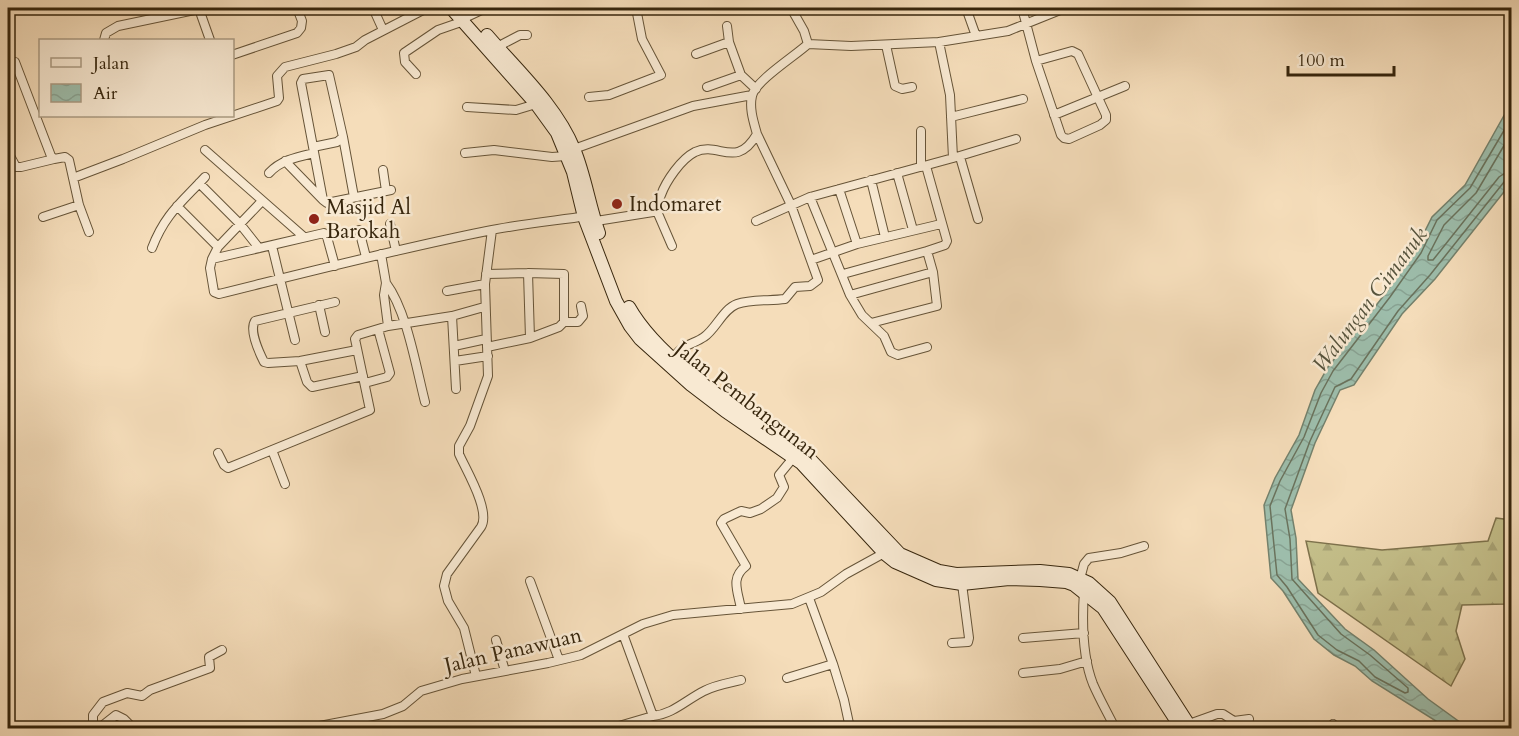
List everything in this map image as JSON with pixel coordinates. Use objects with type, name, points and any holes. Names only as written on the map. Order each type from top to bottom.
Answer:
[{"type":"main road","name":"Jalan Pembangunan","points":[[451,8],[465,15],[497,47],[540,95],[564,129],[589,219],[616,301],[630,326],[691,385],[807,456],[888,550],[895,562],[936,580],[962,584],[1009,579],[1082,585]]},
{"type":"main road","name":"Jalan Pembangunan","points":[[465,15],[536,104],[570,153]]},
{"type":"main road","name":"Jalan Pembangunan","points":[[657,350],[674,358],[737,414],[793,458],[888,550],[939,571],[956,574],[1062,572],[1082,585],[1103,608],[1187,727]]},
{"type":"street","points":[[104,39],[106,33],[118,27],[202,8],[210,39]]},
{"type":"street","points":[[234,54],[297,33],[302,28],[297,8]]},
{"type":"street","points":[[373,8],[383,30]]},
{"type":"street","points":[[234,115],[277,101],[279,98],[277,80],[279,73],[285,67],[356,47],[383,30],[427,8]]},
{"type":"street","points":[[416,75],[405,62],[404,53],[465,15],[486,8]]},
{"type":"street","points":[[589,97],[609,95],[661,75],[642,39],[636,8]]},
{"type":"street","points":[[791,8],[804,31],[808,44]]},
{"type":"street","points":[[966,8],[976,36]]},
{"type":"street","points":[[1022,8],[1036,61],[1061,135],[1069,138],[1100,125],[1106,120],[1106,115],[1081,56],[1076,51],[1036,61]]},
{"type":"street","points":[[465,153],[494,150],[552,157],[570,153],[693,106],[754,92],[770,74],[808,44],[851,46],[939,42],[1008,31],[1065,8]]},
{"type":"street","points":[[674,358],[676,353],[705,336],[736,304],[784,299],[795,287],[814,284],[819,279],[791,205],[757,134],[752,117],[754,92],[741,75],[729,42],[727,26]]},
{"type":"street","points":[[497,47],[520,35],[527,35]]},
{"type":"street","points":[[696,54],[729,42]]},
{"type":"street","points":[[939,42],[950,95],[956,158],[978,219]]},
{"type":"street","points":[[886,45],[895,86],[902,89],[912,87]]},
{"type":"street","points":[[15,62],[54,159]]},
{"type":"street","points":[[304,62],[307,78]]},
{"type":"street","points":[[707,87],[741,75]]},
{"type":"street","points":[[323,200],[301,82],[307,78],[330,76],[354,197]]},
{"type":"street","points":[[1054,115],[1125,86]]},
{"type":"street","points":[[951,117],[1023,99]]},
{"type":"street","points":[[467,107],[516,110],[536,104]]},
{"type":"street","points":[[73,178],[229,117]]},
{"type":"street","points":[[843,274],[941,247],[947,242],[923,166],[921,130]]},
{"type":"street","points":[[672,246],[656,209],[661,193],[676,170],[688,158],[701,151],[733,153],[741,151],[752,144],[757,134]]},
{"type":"street","points":[[269,173],[276,165],[337,142],[343,137]]},
{"type":"street","points":[[756,221],[810,197],[956,158],[1016,139]]},
{"type":"street","points":[[205,150],[304,237]]},
{"type":"street","points":[[8,152],[16,166],[21,167],[67,158],[89,232]]},
{"type":"street","points":[[285,161],[327,203],[388,191],[383,170]]},
{"type":"street","points":[[897,173],[913,230]]},
{"type":"street","points":[[152,248],[164,222],[202,180],[259,248]]},
{"type":"street","points":[[871,180],[885,237]]},
{"type":"street","points":[[839,189],[857,244]]},
{"type":"street","points":[[810,197],[850,295],[862,315],[884,336],[894,354],[898,355],[927,347]]},
{"type":"street","points":[[262,201],[218,247],[212,259],[210,268],[216,294],[396,250],[492,230],[647,214],[656,209]]},
{"type":"street","points":[[43,217],[80,206]]},
{"type":"street","points":[[177,206],[218,247]]},
{"type":"street","points":[[390,224],[396,250]]},
{"type":"street","points":[[811,260],[857,244],[941,224]]},
{"type":"street","points":[[359,230],[366,257]]},
{"type":"street","points":[[476,675],[464,628],[448,601],[444,586],[447,574],[485,519],[481,504],[459,454],[459,446],[470,426],[488,376],[484,307],[485,279],[492,230]]},
{"type":"street","points":[[212,259],[326,234],[335,266]]},
{"type":"street","points":[[272,246],[295,340]]},
{"type":"street","points":[[871,323],[936,307],[933,272],[927,251]]},
{"type":"street","points":[[381,254],[386,283],[384,295],[388,326]]},
{"type":"street","points":[[850,295],[933,272]]},
{"type":"street","points":[[528,273],[530,338]]},
{"type":"street","points":[[447,291],[485,279],[528,273],[564,274],[564,322]]},
{"type":"street","points":[[386,283],[394,293],[404,323],[425,402]]},
{"type":"street","points":[[335,302],[255,321],[252,328],[264,362],[300,361],[357,350]]},
{"type":"street","points":[[319,306],[325,332]]},
{"type":"street","points":[[455,361],[487,348],[530,338],[559,327],[564,322],[578,322],[583,312],[581,306]]},
{"type":"street","points":[[218,453],[228,468],[370,410],[355,339],[358,335],[388,326],[452,316],[484,307]]},
{"type":"street","points":[[452,316],[456,389]]},
{"type":"street","points":[[300,361],[307,382],[312,387],[389,375],[378,329]]},
{"type":"street","points":[[454,346],[487,348]]},
{"type":"street","points":[[272,450],[285,484]]},
{"type":"street","points":[[741,609],[736,575],[746,566],[721,523],[724,519],[741,511],[752,513],[777,498],[784,484],[779,475],[793,458]]},
{"type":"street","points":[[1114,726],[1093,683],[1087,661],[1082,585],[1084,564],[1089,558],[1121,553],[1144,546]]},
{"type":"street","name":"Jalan Panawuan","points":[[309,729],[383,714],[403,706],[421,691],[476,675],[581,655],[642,624],[673,615],[792,604],[821,592],[846,574],[888,550]]},
{"type":"street","points":[[530,581],[559,660]]},
{"type":"street","points":[[952,643],[968,642],[969,638],[962,584]]},
{"type":"street","points":[[809,598],[833,664],[850,729]]},
{"type":"street","points":[[1023,638],[1084,633]]},
{"type":"street","points":[[623,634],[653,716]]},
{"type":"street","points":[[496,640],[505,671]]},
{"type":"street","points":[[133,729],[124,719],[116,715],[102,726],[96,727],[93,723],[93,715],[105,701],[128,692],[142,696],[150,690],[210,668],[209,657],[222,650]]},
{"type":"street","points":[[1023,673],[1060,669],[1087,661]]},
{"type":"street","points":[[787,678],[833,664]]},
{"type":"street","points":[[612,729],[653,716],[662,716],[703,691],[741,680]]},
{"type":"street","points":[[1187,727],[1217,714],[1223,714],[1234,721],[1249,719]]},
{"type":"green space","points":[[1496,518],[1511,520],[1511,598],[1506,604],[1462,605],[1456,631],[1465,659],[1451,686],[1318,593],[1306,541],[1382,550],[1488,541]]},
{"type":"water","points":[[1511,103],[1511,183],[1435,279],[1402,314],[1354,385],[1340,390],[1315,443],[1291,510],[1296,538],[1298,579],[1345,629],[1374,650],[1428,699],[1468,728],[1447,728],[1372,681],[1355,666],[1334,655],[1314,639],[1283,591],[1271,578],[1264,505],[1275,478],[1299,435],[1315,390],[1328,367],[1385,294],[1416,249],[1432,217],[1465,185]]},
{"type":"place","name":"Indomaret","points":[[617,204]]},
{"type":"place","name":"Masjid Al Barokah","points":[[314,219]]},
{"type":"water label","name":"Walungan Cimanuk","points":[[1369,299]]}]
